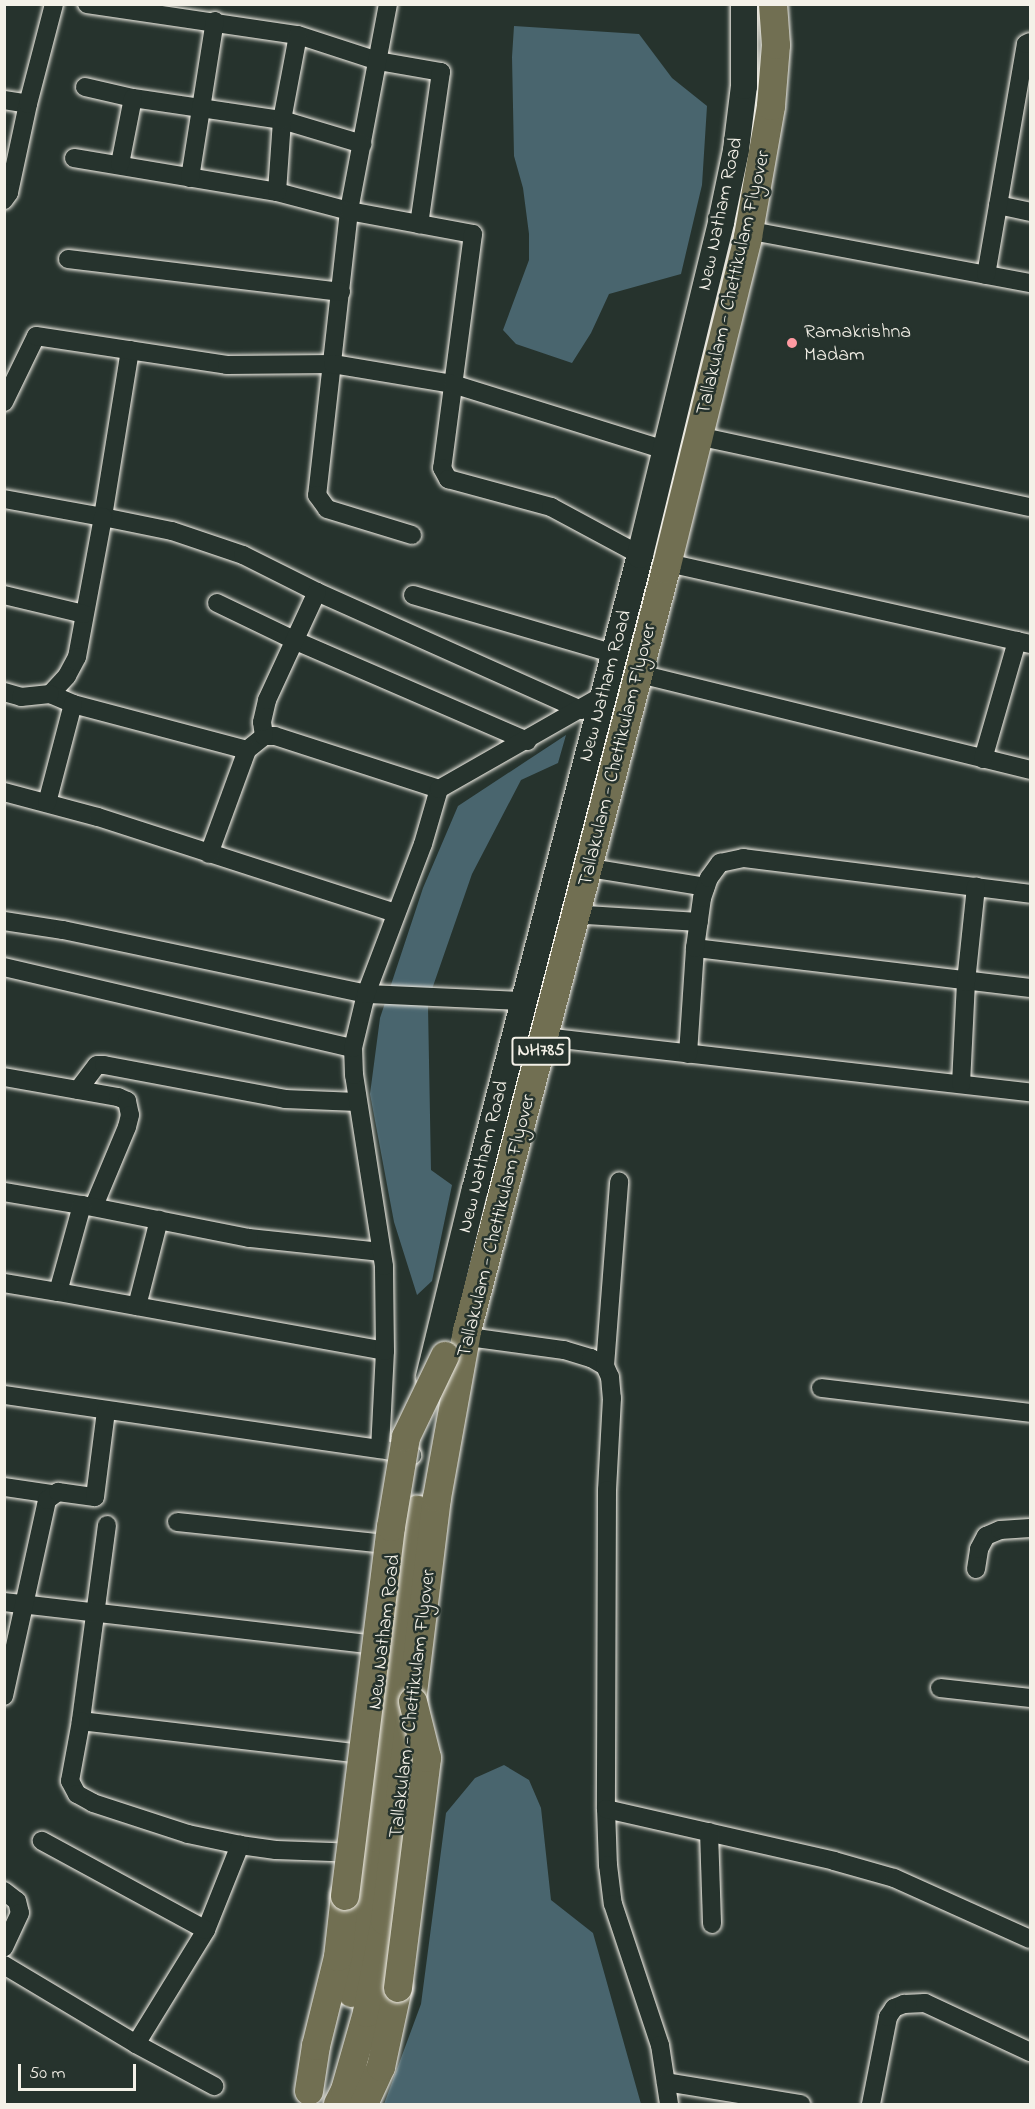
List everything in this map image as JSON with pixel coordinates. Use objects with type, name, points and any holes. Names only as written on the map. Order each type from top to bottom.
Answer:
[{"type":"highway","name":"Tallakulam - Chettikulam Flyover","points":[[310,2100],[341,2038],[354,1984],[408,1568],[445,1356],[627,653],[726,258],[742,179],[753,106],[757,50],[756,4]]},
{"type":"highway","name":"Tallakulam - Chettikulam Flyover","points":[[338,2104],[345,2090],[367,2013],[385,1921],[437,1498],[467,1331],[666,569],[747,237],[771,106],[776,45],[773,4]]},
{"type":"highway","points":[[310,2100],[316,2046],[338,1957],[391,1527],[406,1437],[445,1356]]},
{"type":"highway","points":[[364,2104],[381,2067],[398,1988],[427,1758],[413,1702]]},
{"type":"main road","name":"New Natham Road","points":[[310,2100],[346,1956],[396,1545],[413,1456],[440,1331],[523,1001],[640,555],[736,150],[744,86],[744,4]]},
{"type":"main road","name":"New Natham Road","points":[[348,2104],[370,2048],[397,1928],[413,1803],[424,1672],[448,1501],[476,1338],[517,1170],[677,565],[757,232],[779,116],[784,53],[783,4]]},
{"type":"street","points":[[4,200],[9,193],[28,104],[54,4]]},
{"type":"street","points":[[87,4],[298,35],[378,61],[441,72],[419,224]]},
{"type":"street","points":[[388,4],[349,211],[317,495],[327,510],[412,535]]},
{"type":"street","points":[[190,178],[203,108],[215,21]]},
{"type":"street","points":[[277,192],[282,120],[298,35]]},
{"type":"street","points":[[986,275],[1026,44],[1030,42]]},
{"type":"street","points":[[85,87],[133,98],[282,120],[362,144]]},
{"type":"street","points":[[120,164],[133,98]]},
{"type":"street","points":[[4,99],[28,104]]},
{"type":"street","points":[[74,158],[277,192],[349,211],[473,234],[442,468],[448,480],[551,507],[640,555]]},
{"type":"street","points":[[998,205],[1030,212]]},
{"type":"street","points":[[757,232],[1030,283]]},
{"type":"street","points":[[68,259],[341,292]]},
{"type":"street","points":[[4,402],[36,336],[227,365],[333,364],[453,384],[665,450]]},
{"type":"street","points":[[50,694],[67,676],[77,657],[103,517],[130,350]]},
{"type":"street","points":[[707,438],[1030,507]]},
{"type":"street","points":[[4,499],[172,531],[243,555],[317,591],[581,710]]},
{"type":"street","points":[[677,565],[1024,642],[983,759]]},
{"type":"street","points":[[264,736],[262,722],[267,699],[296,641],[317,591]]},
{"type":"street","points":[[4,595],[84,614]]},
{"type":"street","points":[[413,595],[615,654]]},
{"type":"street","points":[[218,603],[296,641],[528,741]]},
{"type":"street","points":[[648,676],[1030,770]]},
{"type":"street","points":[[4,692],[21,697],[50,694],[73,704],[247,750]]},
{"type":"street","points":[[380,1449],[386,1294],[357,1102],[353,1048],[366,994],[423,844],[439,789],[528,741],[604,695]]},
{"type":"street","points":[[48,803],[73,704]]},
{"type":"street","points":[[209,854],[247,750],[264,736],[295,741],[439,789]]},
{"type":"street","points":[[4,792],[98,817],[395,913]]},
{"type":"street","points":[[688,1054],[699,922],[706,887],[720,863],[743,858],[1030,894]]},
{"type":"street","points":[[596,869],[706,887]]},
{"type":"street","points":[[961,1084],[966,982],[976,887]]},
{"type":"street","points":[[586,915],[699,922]]},
{"type":"street","points":[[4,921],[63,930],[366,994],[523,1001]]},
{"type":"street","points":[[696,948],[1030,988]]},
{"type":"street","points":[[4,967],[353,1048]]},
{"type":"street","points":[[553,1038],[1030,1092]]},
{"type":"street","points":[[78,1090],[97,1065],[104,1065],[285,1099],[357,1102]]},
{"type":"street","points":[[4,1077],[118,1097],[126,1101],[130,1115],[88,1206],[58,1292]]},
{"type":"street","points":[[620,1182],[605,1366],[610,1377],[612,1398],[607,1490],[606,1809],[613,1904],[660,2045],[669,2104]]},
{"type":"street","points":[[4,1192],[249,1238],[381,1252]]},
{"type":"street","points":[[137,1306],[159,1220]]},
{"type":"street","points":[[4,1282],[385,1351]]},
{"type":"street","points":[[476,1338],[564,1350],[591,1358],[605,1366]]},
{"type":"street","points":[[821,1388],[1030,1413]]},
{"type":"street","points":[[4,1395],[380,1449],[413,1456]]},
{"type":"street","points":[[4,1487],[94,1497],[106,1411]]},
{"type":"street","points":[[4,1696],[43,1510],[52,1494]]},
{"type":"street","points":[[177,1522],[396,1545]]},
{"type":"street","points":[[107,1525],[81,1722],[70,1781],[77,1794],[93,1803],[188,1834],[276,1850],[359,1854]]},
{"type":"street","points":[[976,1569],[979,1549],[987,1536],[1000,1530],[1030,1528]]},
{"type":"street","points":[[4,1602],[384,1646]]},
{"type":"street","points":[[940,1688],[1030,1698]]},
{"type":"street","points":[[81,1722],[370,1755]]},
{"type":"street","points":[[606,1809],[834,1861],[894,1878],[1030,1939]]},
{"type":"street","points":[[709,1832],[712,1924]]},
{"type":"street","points":[[42,1841],[206,1930]]},
{"type":"street","points":[[136,2044],[206,1930],[240,1845]]},
{"type":"street","points":[[4,1891],[16,1900],[20,1912],[4,1947]]},
{"type":"street","points":[[4,1965],[136,2044],[214,2086]]},
{"type":"street","points":[[871,2104],[888,2017],[894,2008],[904,2004],[926,2003],[1030,2052]]},
{"type":"street","points":[[666,2082],[801,2104]]},
{"type":"water","points":[[514,26],[639,34],[672,78],[707,106],[702,185],[681,274],[609,294],[591,333],[572,363],[516,344],[503,330],[529,260],[529,234],[523,188],[514,156],[512,57]]},
{"type":"water","points":[[566,735],[558,763],[521,780],[472,874],[431,992],[428,1006],[431,1170],[452,1185],[432,1281],[417,1295],[394,1222],[370,1094],[380,1018],[423,888],[458,806]]},
{"type":"water","points":[[504,1765],[529,1780],[541,1808],[551,1900],[593,1933],[641,2104],[384,2104],[421,2004],[446,1813],[475,1778]]},
{"type":"place","name":"Ramakrishna Madam","points":[[792,343]]}]
